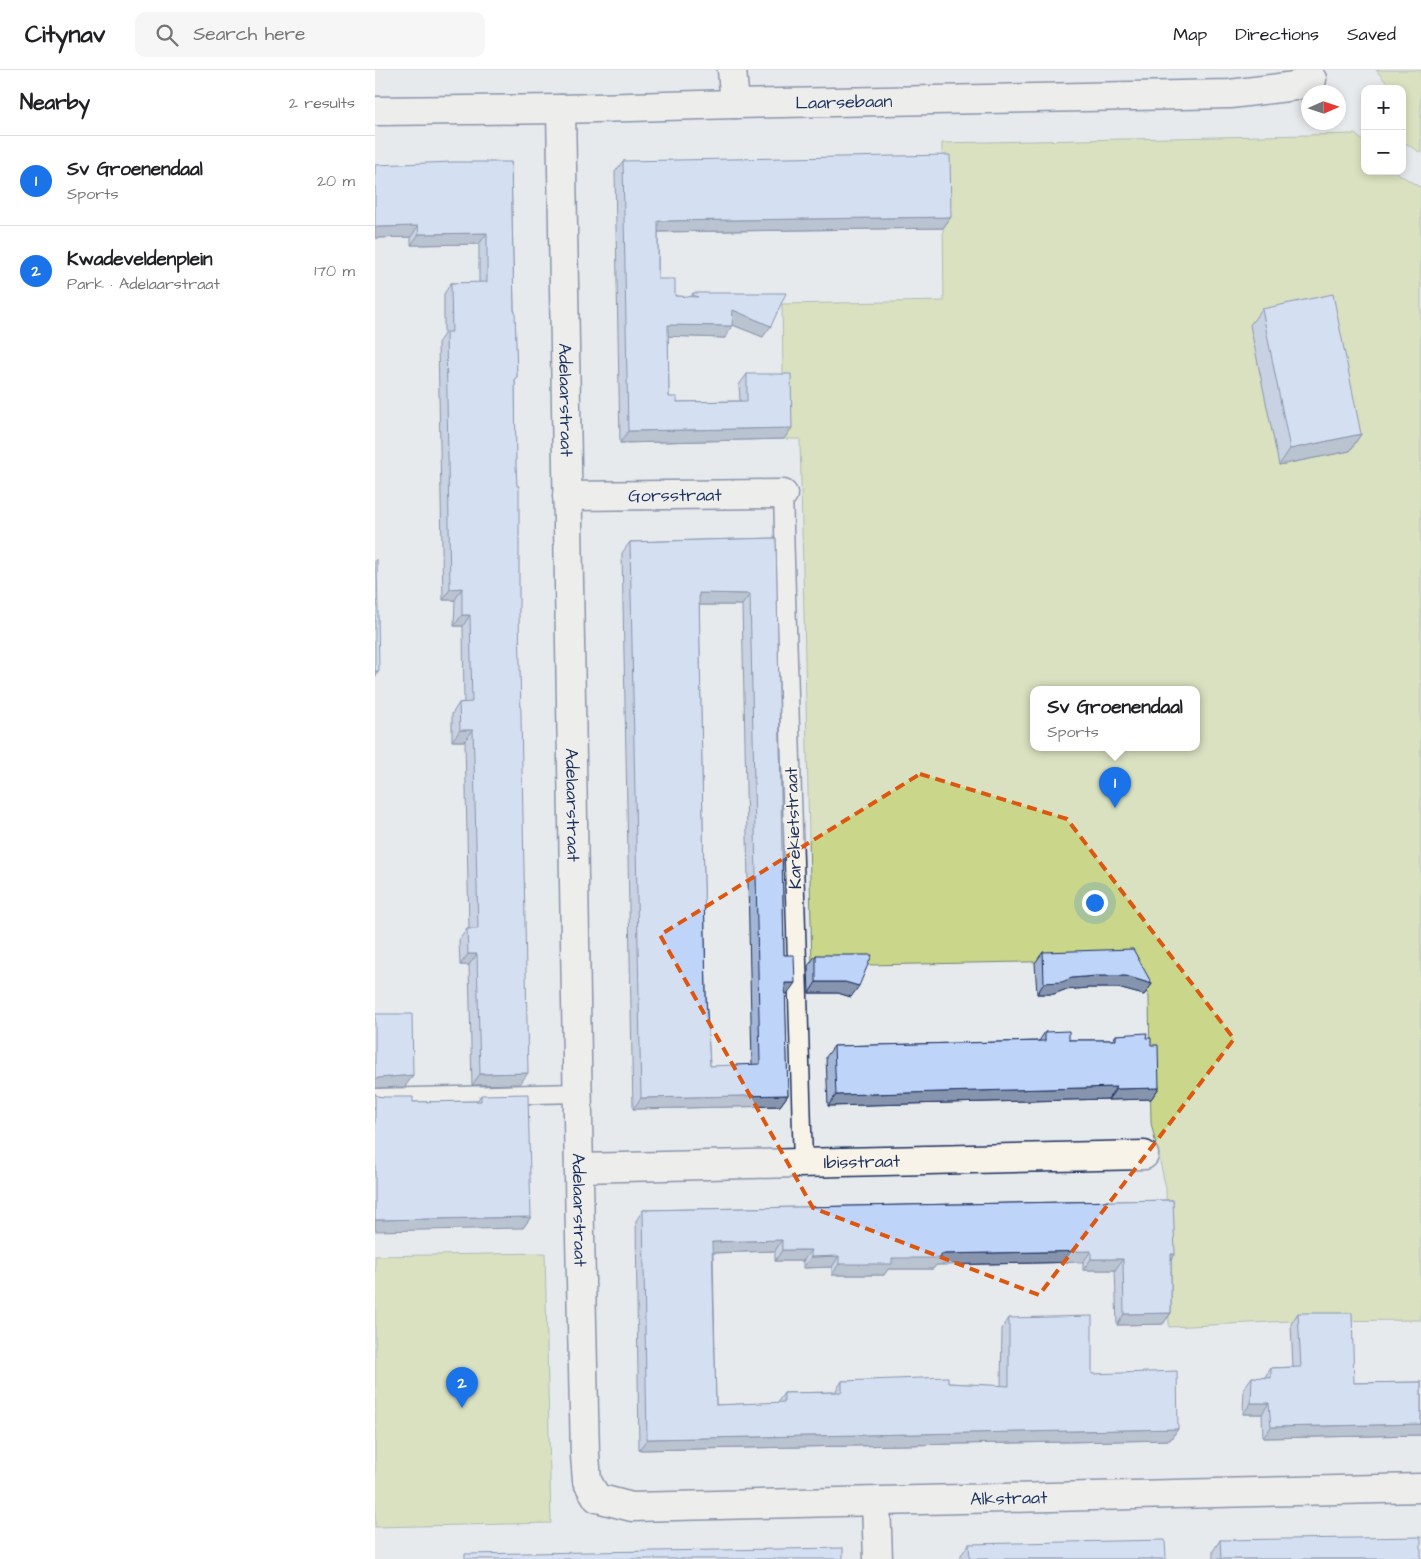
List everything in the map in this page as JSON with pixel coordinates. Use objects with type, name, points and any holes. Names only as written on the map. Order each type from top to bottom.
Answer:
[{"type":"street","points":[[732,70],[735,104]]},
{"type":"street","name":"Laarsebaan","points":[[375,111],[561,109],[1230,94],[1295,86],[1312,80]]},
{"type":"street","name":"Adelaarstraat","points":[[561,109],[585,1455],[587,1481],[597,1498]]},
{"type":"street","name":"Gorsstraat","points":[[567,496],[783,494]]},
{"type":"street","name":"Ibisstraat","points":[[580,1168],[1144,1155]]},
{"type":"street","name":"Alkstraat","points":[[597,1498],[612,1503],[632,1506],[876,1502],[1421,1488]]},
{"type":"street","points":[[876,1502],[878,1559]]},
{"type":"lane","name":"Karekietstraat","points":[[783,494],[803,1163]]},
{"type":"lane","points":[[375,1098],[578,1093]]},
{"type":"highlighted area","points":[[920,774],[1067,819],[1234,1039],[1039,1295],[813,1208],[660,935]]},
{"type":"green space","points":[[1376,70],[1421,70],[1421,153],[1406,144],[1406,85],[1387,85]]},
{"type":"green space","points":[[1355,134],[1361,139],[1361,175],[1400,175],[1421,188],[1421,1320],[1290,1321],[1169,1327],[1166,1188],[1151,1123],[1149,997],[1130,960],[812,966],[800,439],[784,439],[782,304],[944,301],[942,143]]},
{"type":"green space","points":[[545,1253],[551,1523],[375,1527],[375,1256]]},
{"type":"building","points":[[950,155],[951,217],[658,221],[658,279],[675,279],[675,296],[698,297],[693,295],[693,293],[786,293],[771,326],[733,310],[732,326],[668,325],[669,397],[677,397],[677,402],[747,401],[747,374],[791,374],[792,428],[628,431],[623,161]]},
{"type":"building","points":[[511,162],[517,378],[515,378],[516,466],[517,486],[519,486],[519,615],[528,1073],[480,1074],[477,954],[468,954],[467,929],[478,929],[473,730],[460,730],[459,703],[472,702],[470,615],[462,615],[462,588],[450,589],[446,332],[452,332],[451,283],[487,282],[487,233],[419,234],[418,226],[375,227],[375,165]]},
{"type":"building","points":[[1333,294],[1361,434],[1290,449],[1262,309]]},
{"type":"building","points":[[776,538],[784,955],[794,955],[795,983],[785,983],[788,1095],[641,1098],[630,542]],"holes":[[[699,593],[750,594],[760,1064],[710,1066],[706,998]]]},
{"type":"building","points":[[375,560],[377,560],[379,671],[375,671]]},
{"type":"building","points":[[1133,949],[1152,984],[1126,976],[1072,978],[1062,982],[1044,983],[1043,952]]},
{"type":"building","points":[[816,955],[872,955],[859,986],[845,982],[816,982]]},
{"type":"building","points":[[375,1014],[412,1014],[413,1075],[378,1078],[375,1080]]},
{"type":"building","points":[[1069,1031],[1069,1040],[1116,1040],[1116,1035],[1147,1033],[1146,1038],[1151,1038],[1151,1045],[1158,1045],[1159,1088],[1116,1089],[1116,1087],[836,1095],[834,1046],[1045,1041],[1045,1032]]},
{"type":"building","points":[[375,1093],[377,1096],[383,1097],[413,1097],[413,1102],[481,1101],[481,1095],[528,1094],[531,1217],[375,1220]]},
{"type":"building","points":[[1173,1200],[1175,1254],[1171,1254],[1171,1313],[1124,1314],[1123,1259],[1091,1259],[1091,1251],[941,1254],[941,1258],[892,1258],[892,1264],[839,1264],[839,1256],[811,1257],[811,1250],[782,1250],[782,1240],[712,1242],[716,1405],[784,1402],[784,1393],[842,1392],[842,1381],[948,1377],[948,1383],[1009,1386],[1009,1318],[1092,1316],[1092,1374],[1177,1371],[1178,1429],[647,1439],[643,1210]]},
{"type":"building","points":[[1298,1313],[1352,1313],[1354,1383],[1421,1382],[1421,1424],[1271,1427],[1269,1403],[1251,1403],[1252,1377],[1271,1378],[1271,1368],[1301,1367]]},
{"type":"building","points":[[1421,1537],[1421,1559],[1221,1559],[1220,1540]]},
{"type":"building","points":[[1165,1540],[1166,1559],[970,1559],[969,1544]]},
{"type":"building","points":[[843,1548],[843,1559],[465,1559],[465,1554]]},
{"type":"place","name":"Sv Groenendaal","points":[[1115,808]]},
{"type":"place","name":"Kwadeveldenplein","points":[[462,1408]]}]
